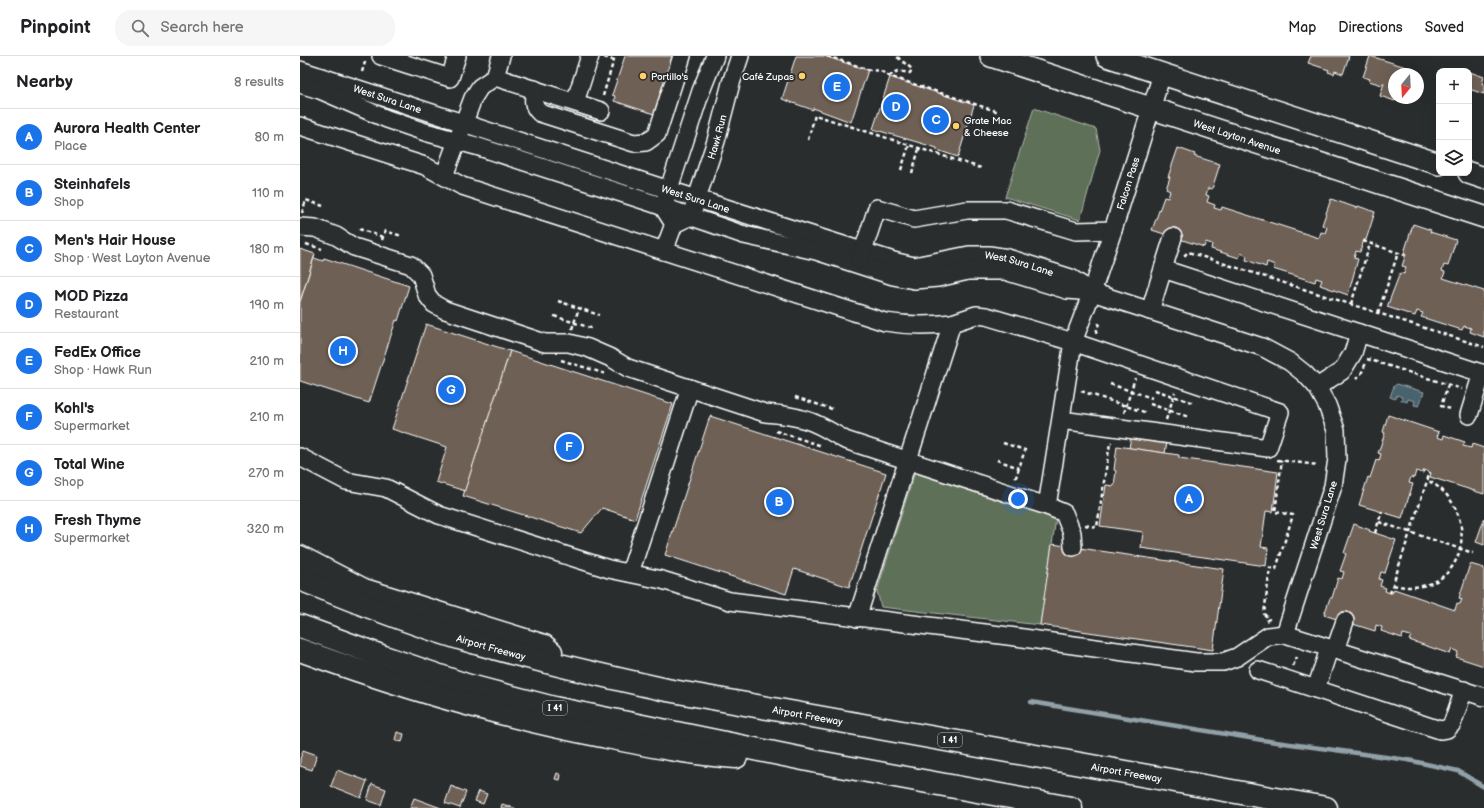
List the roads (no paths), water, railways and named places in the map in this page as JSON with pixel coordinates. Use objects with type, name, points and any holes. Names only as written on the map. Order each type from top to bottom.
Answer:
[{"type":"highway","points":[[300,557],[364,590],[544,646],[575,669]]},
{"type":"highway","name":"Airport Freeway","points":[[300,579],[379,611],[456,637],[575,669],[667,690],[1326,808]]},
{"type":"highway","name":"I 41","points":[[300,626],[384,657],[480,688],[554,708],[818,762],[1071,808]]},
{"type":"highway","points":[[300,650],[394,682],[481,708],[556,727],[702,755],[818,762]]},
{"type":"main road","name":"West Layton Avenue","points":[[991,56],[1481,215]]},
{"type":"main road","points":[[1107,56],[1436,163]]},
{"type":"main road","points":[[1472,174],[1484,178]]},
{"type":"street","points":[[381,56],[450,78],[457,56]]},
{"type":"street","points":[[444,176],[473,98],[480,87],[495,77],[501,56]]},
{"type":"street","points":[[575,102],[590,56]]},
{"type":"street","points":[[535,89],[533,102],[535,108],[540,114],[634,143],[646,142],[657,134],[682,56]]},
{"type":"street","points":[[674,224],[664,207],[701,91],[715,56]]},
{"type":"street","name":"Hawk Run","points":[[691,216],[716,141],[731,83],[740,56]]},
{"type":"street","name":"West Sura Lane","points":[[300,70],[697,198],[861,258]]},
{"type":"street","name":"Falcon Pass","points":[[1047,506],[1073,342],[1113,230],[1162,74]]},
{"type":"street","points":[[495,77],[601,111]]},
{"type":"street","name":"West Sura Lane","points":[[300,84],[320,90],[387,119],[483,148],[664,207],[744,235],[816,251],[914,266],[969,255],[989,255],[1008,258],[1071,278],[1092,292],[1262,347],[1290,362],[1305,374],[1317,387],[1327,405],[1336,430],[1337,459],[1333,486],[1285,634]]},
{"type":"street","points":[[300,126],[425,166],[462,186],[885,322],[907,326],[929,326],[952,323],[976,315],[986,316],[1073,342],[1280,412],[1268,448],[1061,420]]},
{"type":"street","points":[[861,258],[877,208],[914,219],[967,210],[1006,210],[1076,231],[1113,230]]},
{"type":"street","points":[[664,251],[674,224],[691,216]]},
{"type":"street","points":[[300,222],[336,236],[354,247],[411,266],[421,275],[427,295],[434,304],[445,310],[545,343],[570,343],[588,348],[611,358],[628,368],[766,413],[807,420],[845,440],[1011,493],[1064,513],[1072,533],[1072,547]]},
{"type":"street","points":[[1150,311],[1173,237]]},
{"type":"street","points":[[1163,269],[1483,374],[1469,415]]},
{"type":"street","points":[[857,618],[952,323]]},
{"type":"street","points":[[1317,387],[1342,371],[1353,353],[1359,333]]},
{"type":"street","points":[[630,573],[690,388]]},
{"type":"street","points":[[300,457],[346,481],[386,488],[439,515],[609,569],[662,580],[730,601],[1016,637],[1196,662],[1223,662],[1238,657],[1268,636],[1285,634],[1484,697]]},
{"type":"street","points":[[1316,689],[1345,621]]},
{"type":"street","points":[[1258,670],[1440,730],[1447,729],[1452,724],[1464,690]]},
{"type":"water","points":[[1397,384],[1424,392],[1419,406],[1414,405],[1415,401],[1408,399],[1407,402],[1401,400],[1402,397],[1397,395],[1395,399],[1390,397],[1394,386]]},
{"type":"waterway","points":[[1031,702],[1262,740],[1408,760],[1458,771],[1484,787]]},
{"type":"place","name":"Portillo's","points":[[643,76]]},
{"type":"place","name":"Café Zupas","points":[[802,76]]},
{"type":"place","name":"FedEx Office","points":[[837,87]]},
{"type":"place","name":"MOD Pizza","points":[[896,107]]},
{"type":"place","name":"Men's Hair House","points":[[936,120]]},
{"type":"place","name":"Grate Mac & Cheese","points":[[956,126]]},
{"type":"place","name":"Fresh Thyme","points":[[343,351]]},
{"type":"place","name":"Total Wine","points":[[451,390]]},
{"type":"place","name":"Kohl's","points":[[569,447]]},
{"type":"place","name":"Aurora Health Center","points":[[1189,499]]},
{"type":"place","name":"Steinhafels","points":[[779,502]]}]
